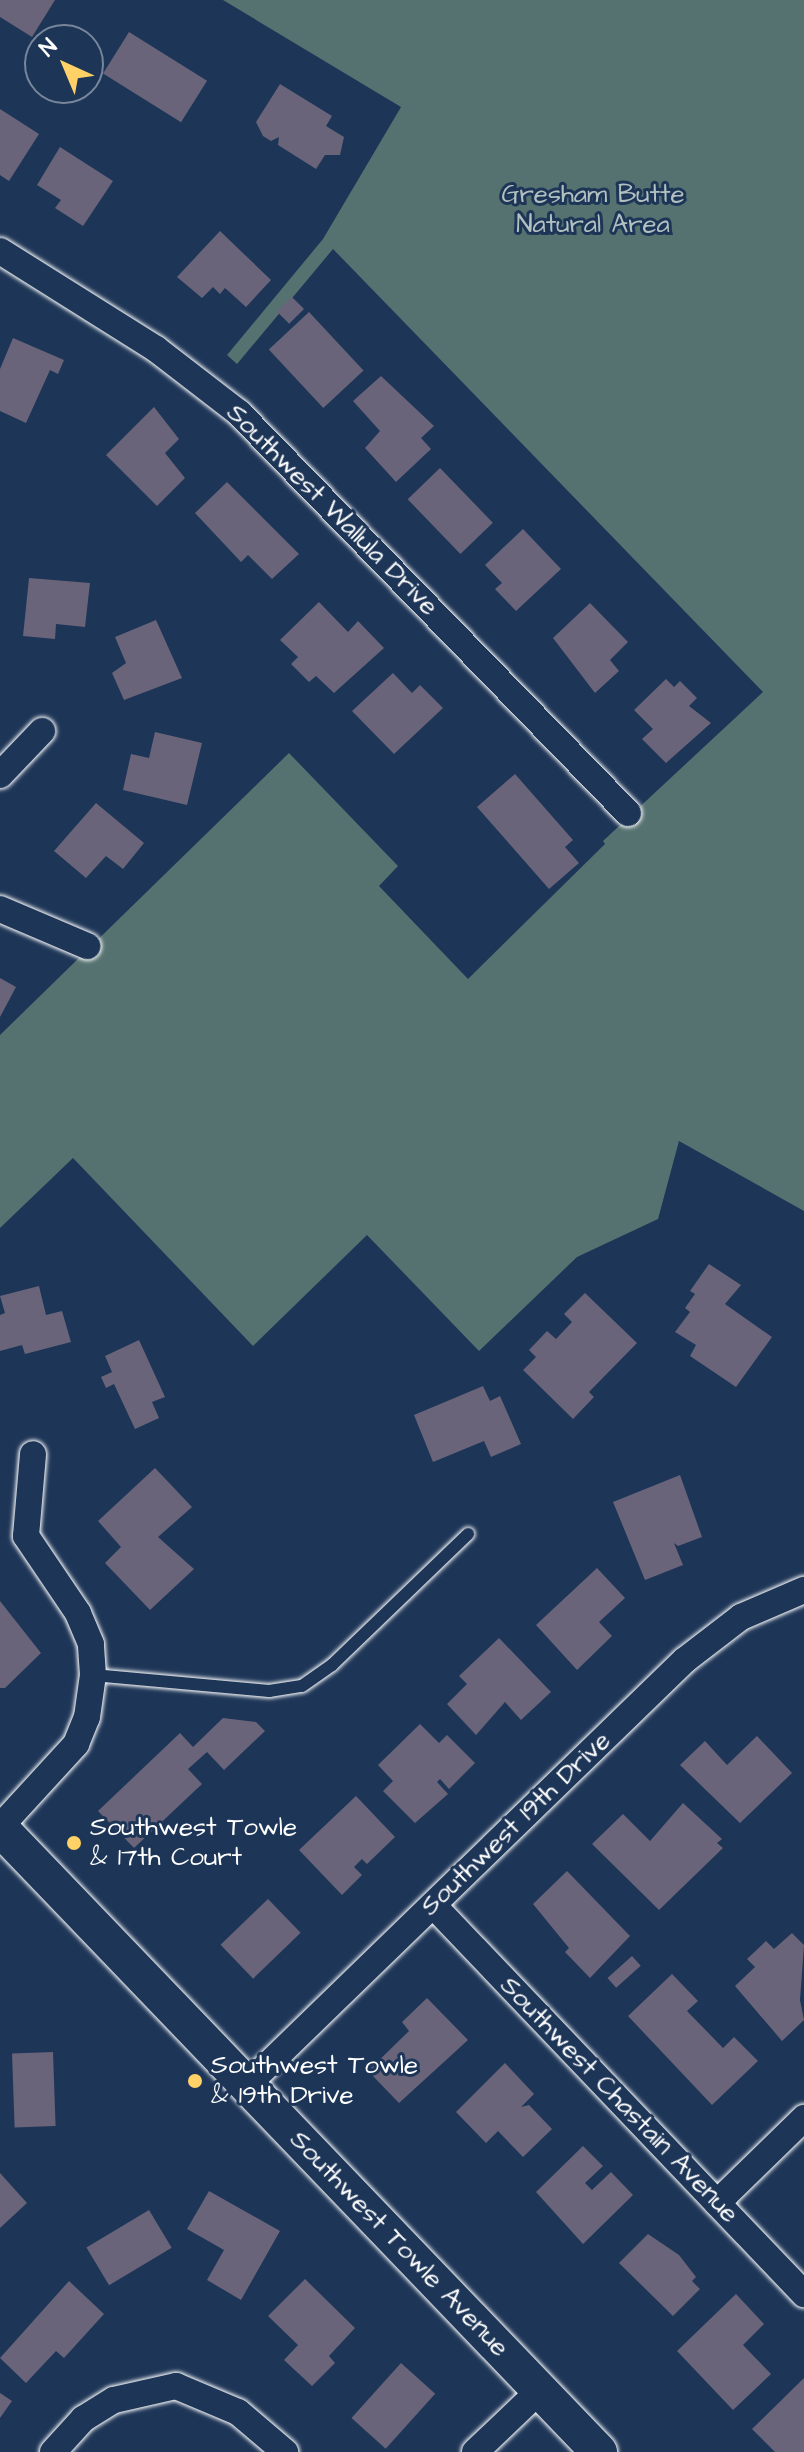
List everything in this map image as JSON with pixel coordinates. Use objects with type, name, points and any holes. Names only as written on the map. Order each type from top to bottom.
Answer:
[{"type":"main road","name":"Southwest Towle Avenue","points":[[0,1828],[599,2452]]},
{"type":"street","name":"Southwest Wallula Drive","points":[[0,251],[156,349],[239,413],[628,813]]},
{"type":"street","points":[[0,775],[42,731]]},
{"type":"street","points":[[0,909],[87,946]]},
{"type":"street","points":[[0,1828],[76,1744],[93,1675],[91,1644],[78,1613],[26,1536],[33,1454]]},
{"type":"street","name":"Southwest 19th Drive","points":[[247,2085],[712,1637],[752,1612],[804,1590]]},
{"type":"street","name":"Southwest Chastain Avenue","points":[[433,1905],[804,2294]]},
{"type":"street","points":[[717,2203],[804,2118]]},
{"type":"street","points":[[53,2452],[83,2419],[114,2400],[176,2386],[238,2412],[285,2452]]},
{"type":"street","points":[[475,2452],[540,2390]]},
{"type":"lane","points":[[93,1675],[269,1691],[302,1686],[332,1665],[468,1534]]},
{"type":"green space","name":"Gresham Butte Natural Area","points":[[223,0],[804,0],[804,1211],[679,1141],[658,1219],[577,1257],[479,1351],[367,1235],[253,1346],[73,1158],[0,1228],[0,1035],[289,753],[398,866],[379,886],[468,979],[605,844],[603,841],[763,692],[333,249],[237,364],[227,355],[323,239],[401,107]]},
{"type":"building","points":[[0,0],[55,0],[40,24],[24,24],[24,32],[0,17]]},
{"type":"building","points":[[129,32],[207,81],[181,122],[104,74]]},
{"type":"building","points":[[280,84],[332,116],[326,126],[344,137],[340,155],[325,155],[316,169],[278,145],[279,137],[271,141],[263,136],[256,122]]},
{"type":"building","points":[[0,109],[39,134],[9,181],[0,175]]},
{"type":"building","points":[[60,147],[113,181],[83,226],[55,208],[61,200],[37,185]]},
{"type":"building","points":[[220,231],[271,280],[246,307],[225,288],[220,294],[213,287],[202,298],[177,277]]},
{"type":"building","points":[[292,297],[304,309],[289,324],[277,312]]},
{"type":"building","points":[[309,312],[364,371],[323,408],[269,350]]},
{"type":"building","points":[[13,338],[64,360],[58,374],[50,370],[26,423],[0,411],[0,369]]},
{"type":"building","points":[[381,376],[434,426],[421,438],[431,449],[396,482],[365,448],[380,431],[353,401]]},
{"type":"building","points":[[154,407],[179,439],[165,453],[185,478],[157,506],[106,455]]},
{"type":"building","points":[[440,468],[493,523],[460,554],[408,499]]},
{"type":"building","points":[[227,482],[299,554],[272,579],[248,555],[241,562],[195,513]]},
{"type":"building","points":[[523,529],[561,569],[516,611],[495,589],[502,583],[485,565]]},
{"type":"building","points":[[29,578],[90,583],[85,627],[56,624],[55,639],[23,636]]},
{"type":"building","points":[[319,602],[348,632],[358,621],[384,648],[334,693],[316,676],[309,682],[291,664],[298,657],[280,640]]},
{"type":"building","points":[[590,603],[628,642],[610,660],[619,671],[595,693],[553,638]]},
{"type":"building","points":[[156,620],[182,678],[124,700],[112,673],[126,663],[115,637]]},
{"type":"building","points":[[393,673],[412,693],[420,685],[443,708],[394,754],[352,711]]},
{"type":"building","points":[[666,679],[674,687],[680,681],[697,698],[689,706],[711,723],[666,763],[642,739],[653,729],[634,710]]},
{"type":"building","points":[[155,732],[202,743],[187,805],[123,790],[131,754],[149,758]]},
{"type":"building","points":[[515,774],[573,840],[565,847],[579,863],[549,889],[477,807]]},
{"type":"building","points":[[96,803],[144,843],[123,869],[106,856],[86,878],[54,851]]},
{"type":"building","points":[[0,978],[16,987],[0,1017]]},
{"type":"building","points":[[709,1264],[741,1285],[725,1304],[772,1337],[736,1387],[690,1356],[696,1345],[675,1332],[690,1312],[685,1308],[695,1294],[690,1291]]},
{"type":"building","points":[[39,1286],[46,1315],[62,1311],[71,1342],[25,1354],[22,1345],[0,1351],[0,1315],[5,1313],[0,1296]]},
{"type":"building","points":[[585,1293],[637,1343],[589,1392],[594,1397],[573,1419],[523,1370],[536,1357],[529,1350],[547,1331],[556,1339],[572,1322],[564,1314]]},
{"type":"building","points":[[139,1340],[165,1397],[152,1402],[159,1418],[135,1429],[114,1384],[106,1388],[101,1377],[112,1372],[105,1356]]},
{"type":"building","points":[[483,1386],[490,1401],[500,1396],[521,1444],[491,1457],[484,1441],[433,1462],[414,1415]]},
{"type":"building","points":[[155,1468],[192,1507],[158,1537],[194,1569],[150,1610],[105,1563],[121,1547],[98,1521]]},
{"type":"building","points":[[680,1475],[702,1537],[678,1546],[674,1543],[683,1565],[645,1580],[613,1502]]},
{"type":"building","points":[[597,1568],[625,1598],[599,1622],[612,1636],[577,1670],[536,1625]]},
{"type":"building","points":[[0,1601],[41,1653],[5,1688],[0,1688]]},
{"type":"building","points":[[499,1638],[551,1692],[521,1720],[505,1702],[476,1735],[447,1704],[467,1684],[459,1676]]},
{"type":"building","points":[[223,1718],[256,1722],[265,1731],[224,1770],[207,1752],[188,1769],[202,1784],[134,1848],[98,1811],[180,1733],[193,1747]]},
{"type":"building","points":[[420,1724],[439,1743],[447,1735],[475,1763],[449,1789],[440,1779],[437,1782],[448,1794],[415,1823],[383,1791],[393,1781],[378,1765]]},
{"type":"building","points":[[757,1736],[792,1773],[740,1823],[680,1765],[705,1741],[727,1765]]},
{"type":"building","points":[[356,1796],[395,1837],[367,1864],[362,1859],[354,1867],[362,1875],[342,1895],[299,1850]]},
{"type":"building","points":[[683,1803],[722,1839],[717,1843],[723,1848],[659,1910],[592,1844],[623,1814],[650,1841]]},
{"type":"building","points":[[567,1871],[630,1936],[590,1978],[565,1952],[569,1948],[533,1904]]},
{"type":"building","points":[[268,1899],[301,1933],[253,1979],[221,1945]]},
{"type":"building","points":[[792,1933],[804,1945],[800,2000],[804,2020],[782,2041],[735,1986],[755,1967],[747,1959],[766,1941],[774,1949]]},
{"type":"building","points":[[632,1956],[641,1966],[616,1988],[607,1978]]},
{"type":"building","points":[[672,1974],[698,2001],[687,2011],[723,2048],[734,2037],[758,2061],[712,2105],[628,2016]]},
{"type":"building","points":[[427,1998],[468,2040],[399,2103],[368,2071],[409,2031],[402,2022]]},
{"type":"building","points":[[53,2052],[56,2126],[15,2127],[12,2053]]},
{"type":"building","points":[[505,2063],[534,2094],[521,2107],[529,2105],[552,2129],[523,2157],[498,2131],[486,2143],[456,2112]]},
{"type":"building","points":[[583,2146],[603,2166],[585,2183],[592,2190],[611,2172],[633,2195],[583,2244],[536,2192]]},
{"type":"building","points":[[0,2173],[27,2203],[0,2228]]},
{"type":"building","points":[[209,2191],[280,2231],[241,2300],[207,2280],[224,2250],[187,2229]]},
{"type":"building","points":[[149,2210],[172,2248],[109,2285],[86,2248]]},
{"type":"building","points":[[648,2234],[679,2255],[696,2277],[692,2281],[700,2289],[673,2316],[619,2263]]},
{"type":"building","points":[[305,2279],[355,2328],[329,2356],[335,2363],[312,2386],[284,2360],[298,2345],[268,2316]]},
{"type":"building","points":[[69,2281],[104,2314],[64,2358],[56,2351],[26,2383],[0,2358]]},
{"type":"building","points":[[736,2294],[764,2324],[743,2345],[771,2374],[733,2410],[677,2351]]},
{"type":"building","points":[[401,2363],[435,2394],[386,2449],[351,2418]]},
{"type":"building","points":[[804,2378],[804,2452],[775,2452],[752,2429]]},
{"type":"building","points":[[0,2393],[12,2401],[0,2418]]},
{"type":"place","name":"Southwest Towle & 17th Court","points":[[74,1843]]},
{"type":"place","name":"Southwest Towle & 19th Drive","points":[[195,2081]]}]
